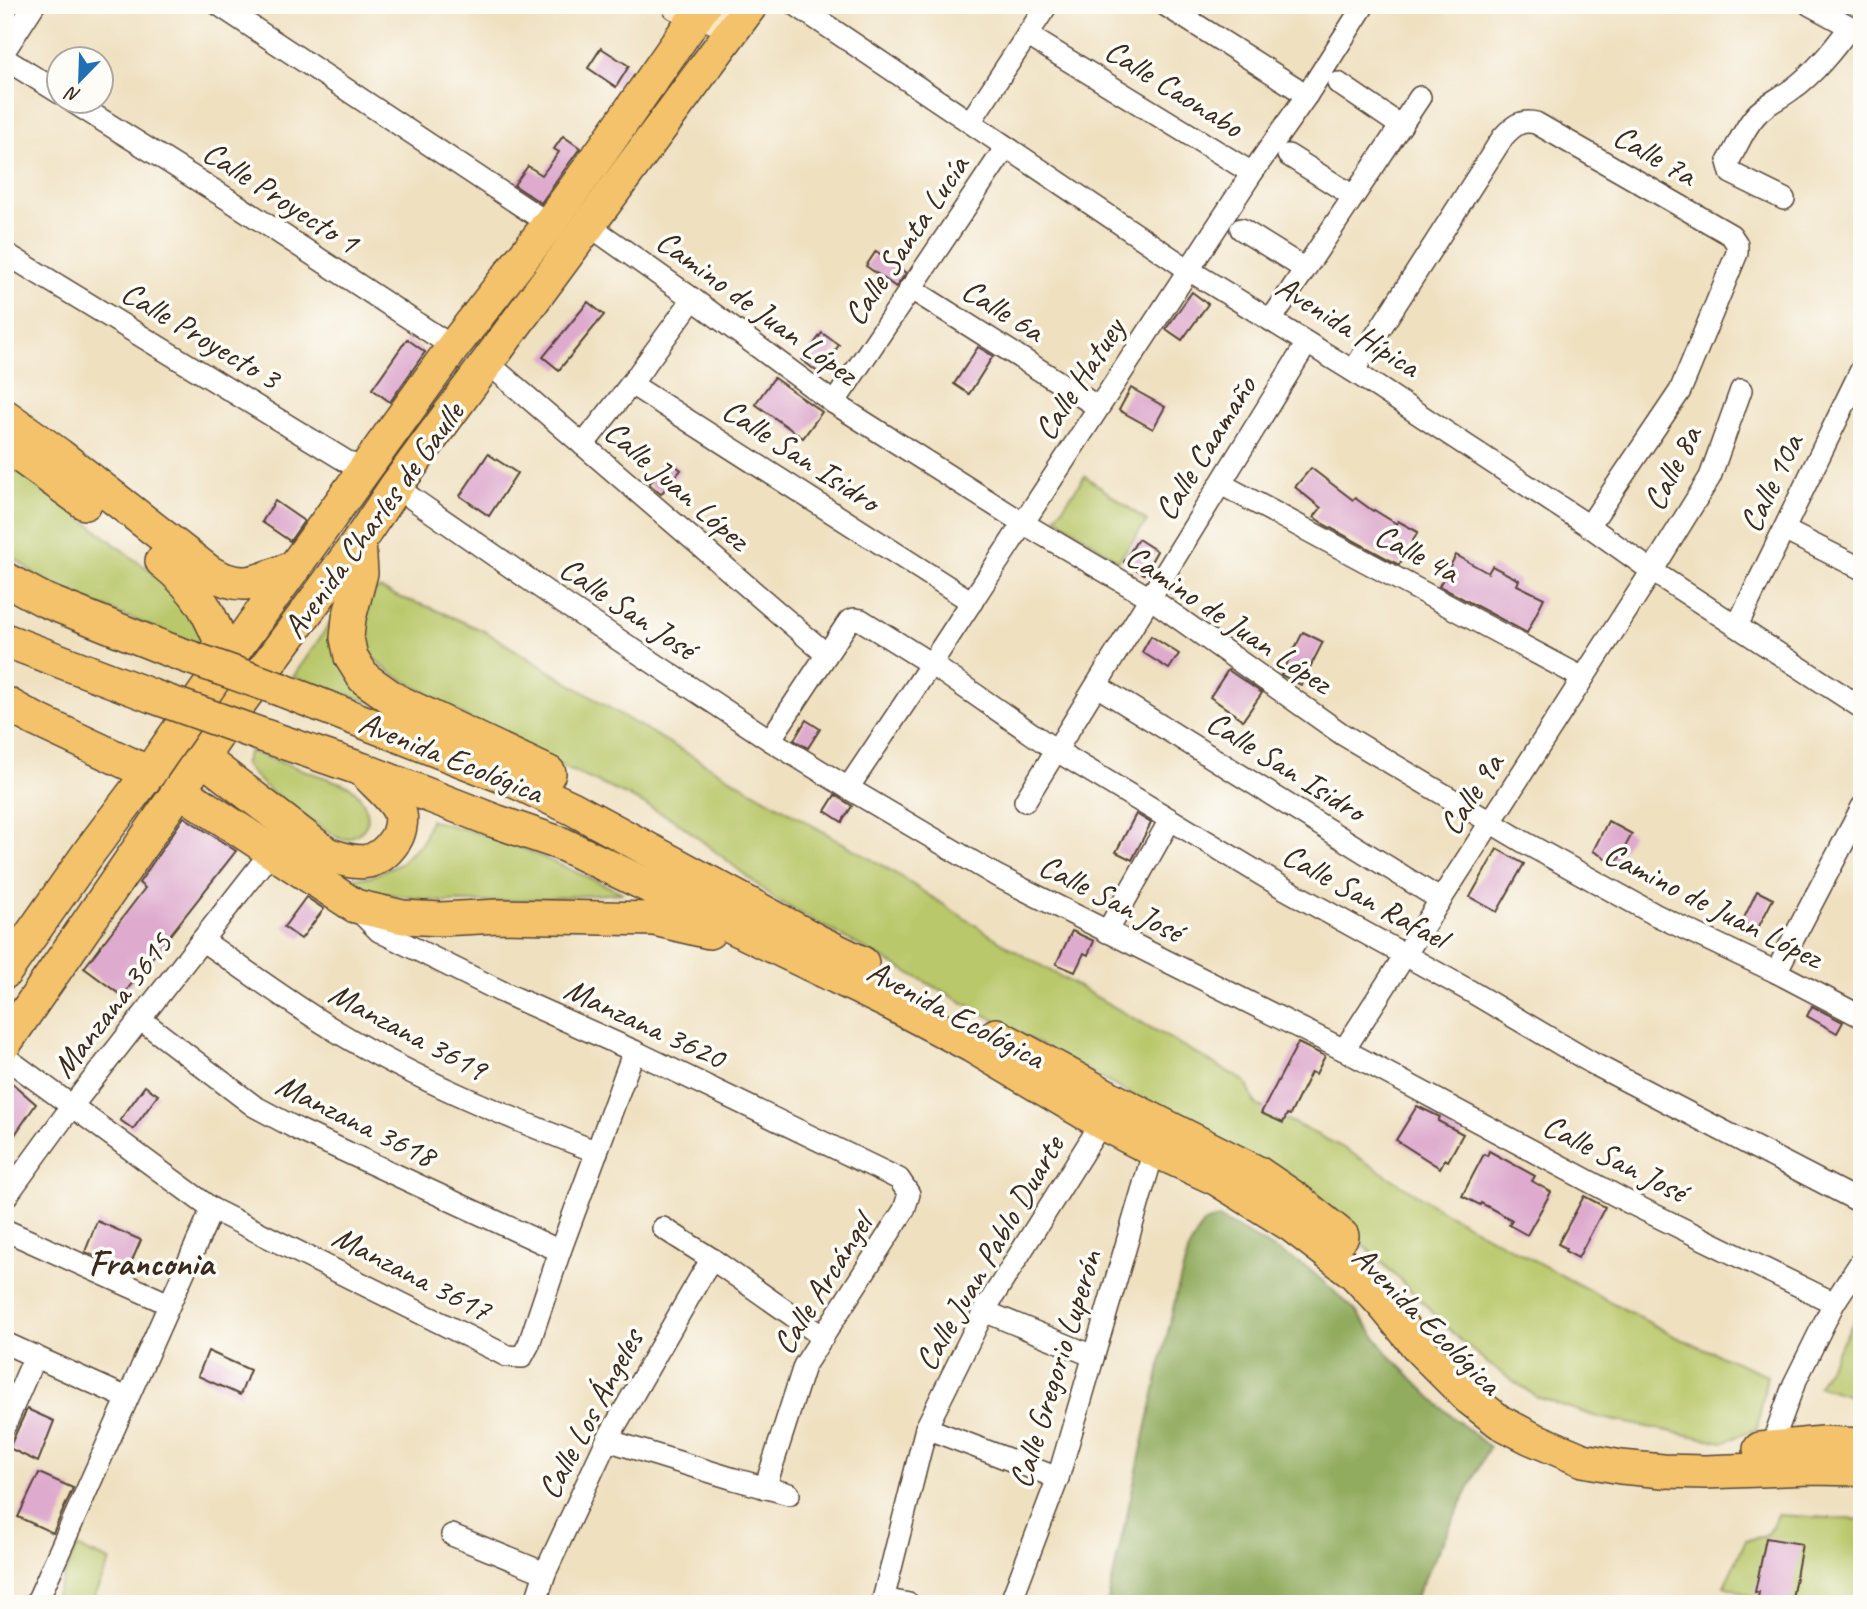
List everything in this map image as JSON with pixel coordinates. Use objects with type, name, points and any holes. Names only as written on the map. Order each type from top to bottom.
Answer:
[{"type":"main road","name":"Avenida Charles de Gaulle","points":[[5,972],[453,347],[602,151],[693,8]]},
{"type":"main road","name":"Avenida Charles de Gaulle","points":[[5,1043],[202,758],[396,486],[743,16]]},
{"type":"main road","points":[[5,416],[222,580],[236,584],[252,583],[295,567]]},
{"type":"main road","points":[[5,445],[134,540],[193,589],[209,613],[228,659]]},
{"type":"main road","points":[[359,541],[361,573],[349,618],[347,638],[351,657],[365,678],[395,700],[593,794],[647,825],[684,852],[712,883]]},
{"type":"main road","name":"Avenida Ecológica","points":[[5,579],[44,600],[512,780],[572,808],[817,941],[895,980],[1109,1112]]},
{"type":"main road","name":"Avenida Ecológica","points":[[5,640],[562,844],[1109,1112],[1160,1139],[1320,1245],[1353,1273],[1421,1350],[1469,1398],[1500,1422],[1583,1460],[1621,1467],[1705,1472],[1775,1459],[1822,1443],[1862,1444]]},
{"type":"main road","points":[[5,703],[149,773]]},
{"type":"main road","points":[[202,758],[327,854],[351,863],[369,862],[387,852],[399,833],[400,814],[391,799],[361,769]]},
{"type":"main road","points":[[180,790],[355,906],[403,917],[441,919],[499,916],[654,919],[728,938],[761,940]]},
{"type":"main road","name":"Avenida Ecológica","points":[[1775,1459],[1811,1468],[1862,1469]]},
{"type":"street","points":[[5,50],[34,5]]},
{"type":"street","points":[[219,5],[549,224]]},
{"type":"street","name":"Avenida Hípica","points":[[796,5],[1189,270],[1353,371],[1862,708]]},
{"type":"street","name":"Calle Santa Lucía","points":[[970,122],[1047,5]]},
{"type":"street","points":[[1165,5],[1307,94]]},
{"type":"street","points":[[1784,199],[1731,173],[1728,162],[1753,118],[1765,106],[1790,91],[1856,30],[1810,5]]},
{"type":"street","points":[[693,8],[743,16]]},
{"type":"street","name":"Calle Hatuey","points":[[848,789],[1252,173],[1307,94],[1357,8]]},
{"type":"street","name":"Calle Caonabo","points":[[1027,35],[1252,173]]},
{"type":"street","points":[[5,59],[46,84]]},
{"type":"street","points":[[1338,83],[1401,125]]},
{"type":"street","points":[[1271,320],[1420,97]]},
{"type":"street","name":"Calle Proyecto 1","points":[[95,116],[231,201],[453,347]]},
{"type":"street","name":"Calle 7a","points":[[1353,371],[1503,137],[1511,127],[1519,123],[1528,120],[1536,122],[1731,235],[1737,244],[1737,253],[1681,391],[1589,526]]},
{"type":"street","name":"Calle Santa Lucía","points":[[834,402],[1006,147]]},
{"type":"street","points":[[1288,155],[1353,196]]},
{"type":"street","name":"Camino de Juan López","points":[[590,226],[834,402],[1023,523],[1150,598],[1342,734],[1490,823],[1656,915],[1776,972],[1862,1017]]},
{"type":"street","points":[[1241,229],[1305,269]]},
{"type":"street","name":"Calle Proyecto 3","points":[[5,253],[364,472]]},
{"type":"street","name":"Calle 6a","points":[[910,288],[1098,408]]},
{"type":"street","points":[[583,445],[694,299]]},
{"type":"street","name":"Calle Caamaño","points":[[1025,801],[1307,343]]},
{"type":"street","name":"Calle Juan López","points":[[488,363],[826,654]]},
{"type":"street","name":"Calle 10a","points":[[1737,626],[1784,530],[1854,402],[1862,368]]},
{"type":"street","name":"Calle San Isidro","points":[[631,384],[972,602]]},
{"type":"street","name":"Calle 8a","points":[[1652,571],[1710,477],[1741,390]]},
{"type":"street","name":"Calle 4a","points":[[1220,484],[1583,678]]},
{"type":"street","name":"Calle San José","points":[[396,486],[560,601],[770,740],[997,876],[1344,1050],[1628,1202],[1834,1303]]},
{"type":"street","points":[[1784,530],[1862,569]]},
{"type":"street","name":"Calle 9a","points":[[1344,1050],[1652,571]]},
{"type":"street","name":"Calle San Rafael","points":[[826,654],[849,621],[854,618],[861,620],[932,664],[1057,751],[1282,887],[1592,1063],[1862,1203]]},
{"type":"street","points":[[770,740],[826,654]]},
{"type":"street","name":"Calle San Isidro","points":[[1097,686],[1441,900]]},
{"type":"street","points":[[1776,972],[1862,807]]},
{"type":"street","points":[[1107,932],[1170,820]]},
{"type":"street","name":"Manzana 3615","points":[[5,1198],[72,1106],[271,852]]},
{"type":"street","name":"Manzana 3620","points":[[355,906],[379,931],[899,1179],[909,1194]]},
{"type":"street","name":"Manzana 3619","points":[[203,941],[304,1011],[394,1063],[488,1109],[597,1152]]},
{"type":"street","name":"Manzana 3618","points":[[140,1018],[254,1106],[299,1130],[560,1251]]},
{"type":"street","name":"Manzana 3617","points":[[5,1057],[212,1209],[507,1356],[522,1357],[529,1344],[560,1251],[634,1051]]},
{"type":"street","name":"Calle Juan Pablo Duarte","points":[[883,1601],[926,1428],[984,1311],[1109,1112]]},
{"type":"street","name":"Calle Gregorio Luperón","points":[[1010,1604],[1058,1478],[1160,1139]]},
{"type":"street","name":"Calle Arcángel","points":[[765,1488],[804,1366],[904,1210],[909,1194]]},
{"type":"street","points":[[36,1604],[212,1209]]},
{"type":"street","points":[[663,1228],[823,1337]]},
{"type":"street","points":[[5,1230],[169,1304]]},
{"type":"street","name":"Calle Los Ángeles","points":[[535,1604],[545,1573],[607,1440],[712,1259]]},
{"type":"street","points":[[1775,1459],[1777,1430],[1794,1384],[1834,1303],[1862,1259]]},
{"type":"street","points":[[984,1311],[1093,1356]]},
{"type":"street","points":[[5,1343],[127,1398]]},
{"type":"street","points":[[5,1425],[35,1356]]},
{"type":"street","points":[[926,1428],[1058,1478]]},
{"type":"street","points":[[607,1440],[789,1494]]},
{"type":"street","points":[[452,1535],[545,1573]]},
{"type":"street","points":[[883,1601],[909,1604]]},
{"type":"green space","points":[[5,461],[136,561],[168,581],[199,631],[201,644],[191,643],[43,580],[5,551]]},
{"type":"green space","points":[[1085,476],[1147,521],[1118,561],[1056,517]]},
{"type":"green space","points":[[380,589],[486,632],[626,718],[890,870],[1012,949],[1246,1082],[1255,1104],[1342,1147],[1446,1213],[1674,1336],[1767,1375],[1757,1429],[1723,1442],[1597,1417],[1537,1397],[1490,1365],[1460,1340],[1340,1223],[1283,1178],[776,900],[675,820],[514,745],[387,670],[368,652],[362,635],[368,592]]},
{"type":"green space","points":[[333,619],[423,719],[293,677]]},
{"type":"green space","points":[[249,751],[349,786],[364,803],[367,823],[350,838],[342,839],[330,833],[269,790],[252,773],[244,764]]},
{"type":"green space","points":[[430,820],[504,840],[623,893],[488,902],[442,902],[347,888],[342,878],[370,877],[400,864],[423,841]]},
{"type":"green space","points":[[1219,1218],[1308,1268],[1355,1310],[1390,1356],[1442,1408],[1489,1447],[1412,1604],[1107,1604],[1177,1291],[1189,1249],[1203,1223]]},
{"type":"green space","points":[[1862,1306],[1862,1400],[1818,1386]]},
{"type":"green space","points":[[1778,1515],[1862,1520],[1862,1604],[1780,1604],[1724,1586],[1746,1540],[1766,1536]]},
{"type":"green space","points":[[77,1547],[110,1561],[91,1604],[52,1604]]},
{"type":"building","points":[[601,48],[629,66],[616,87],[588,68]]},
{"type":"building","points":[[563,136],[580,148],[541,203],[514,185],[528,166],[542,175],[559,152],[554,149]]},
{"type":"building","points":[[876,251],[906,273],[896,287],[866,266]]},
{"type":"building","points":[[1192,292],[1208,304],[1182,340],[1166,329]]},
{"type":"building","points":[[588,302],[604,315],[559,370],[543,357]]},
{"type":"building","points":[[822,333],[839,345],[819,373],[802,360]]},
{"type":"building","points":[[407,339],[425,352],[390,402],[372,389]]},
{"type":"building","points":[[978,347],[993,356],[969,394],[954,384]]},
{"type":"building","points":[[774,378],[822,412],[803,438],[755,404]]},
{"type":"building","points":[[1131,388],[1165,407],[1153,429],[1119,410]]},
{"type":"building","points":[[488,454],[517,473],[489,516],[460,496]]},
{"type":"building","points":[[669,460],[681,470],[661,494],[649,484]]},
{"type":"building","points":[[1311,468],[1353,500],[1355,498],[1397,524],[1398,521],[1418,532],[1399,565],[1314,517],[1321,508],[1295,487]]},
{"type":"building","points":[[275,501],[304,521],[290,541],[262,522]]},
{"type":"building","points":[[1138,539],[1157,551],[1144,574],[1124,562]]},
{"type":"building","points":[[1456,555],[1488,573],[1492,566],[1519,580],[1517,585],[1544,598],[1527,633],[1439,586]]},
{"type":"building","points":[[1303,632],[1323,642],[1301,685],[1281,675]]},
{"type":"building","points":[[1151,636],[1179,654],[1169,669],[1142,652]]},
{"type":"building","points":[[1228,670],[1262,693],[1243,720],[1210,697]]},
{"type":"building","points":[[806,720],[820,729],[808,748],[794,740]]},
{"type":"building","points":[[835,795],[852,806],[842,822],[825,811]]},
{"type":"building","points":[[1136,814],[1151,823],[1132,860],[1116,852]]},
{"type":"building","points":[[184,817],[236,851],[122,996],[84,968],[145,888],[139,883]]},
{"type":"building","points":[[1608,821],[1632,834],[1616,864],[1593,851]]},
{"type":"building","points":[[1497,849],[1524,864],[1497,912],[1470,897]]},
{"type":"building","points":[[1757,891],[1773,899],[1757,930],[1742,922]]},
{"type":"building","points":[[306,897],[324,909],[301,939],[284,927]]},
{"type":"building","points":[[1072,931],[1094,941],[1088,955],[1084,953],[1075,972],[1056,964]]},
{"type":"building","points":[[1812,1006],[1843,1022],[1837,1033],[1807,1016]]},
{"type":"building","points":[[1298,1043],[1325,1056],[1316,1074],[1311,1072],[1290,1115],[1287,1114],[1283,1123],[1261,1113]]},
{"type":"building","points":[[5,1077],[36,1104],[5,1149]]},
{"type":"building","points":[[145,1086],[158,1095],[133,1129],[120,1120]]},
{"type":"building","points":[[1417,1106],[1440,1117],[1438,1121],[1463,1134],[1448,1161],[1445,1159],[1440,1168],[1396,1140]]},
{"type":"building","points":[[1489,1151],[1535,1176],[1532,1181],[1551,1192],[1527,1235],[1509,1225],[1512,1220],[1462,1196],[1484,1154],[1487,1156]]},
{"type":"building","points":[[1584,1196],[1605,1207],[1578,1258],[1558,1244]]},
{"type":"building","points":[[97,1221],[141,1240],[128,1270],[85,1252]]},
{"type":"building","points":[[208,1351],[250,1370],[240,1395],[198,1376]]},
{"type":"building","points":[[27,1409],[54,1421],[38,1462],[9,1448]]},
{"type":"building","points":[[39,1473],[73,1488],[53,1533],[18,1517]]},
{"type":"building","points":[[1766,1538],[1802,1544],[1791,1604],[1758,1598],[1759,1592],[1755,1592]]},
{"type":"district","name":"Franconia","points":[[151,1263]]}]
